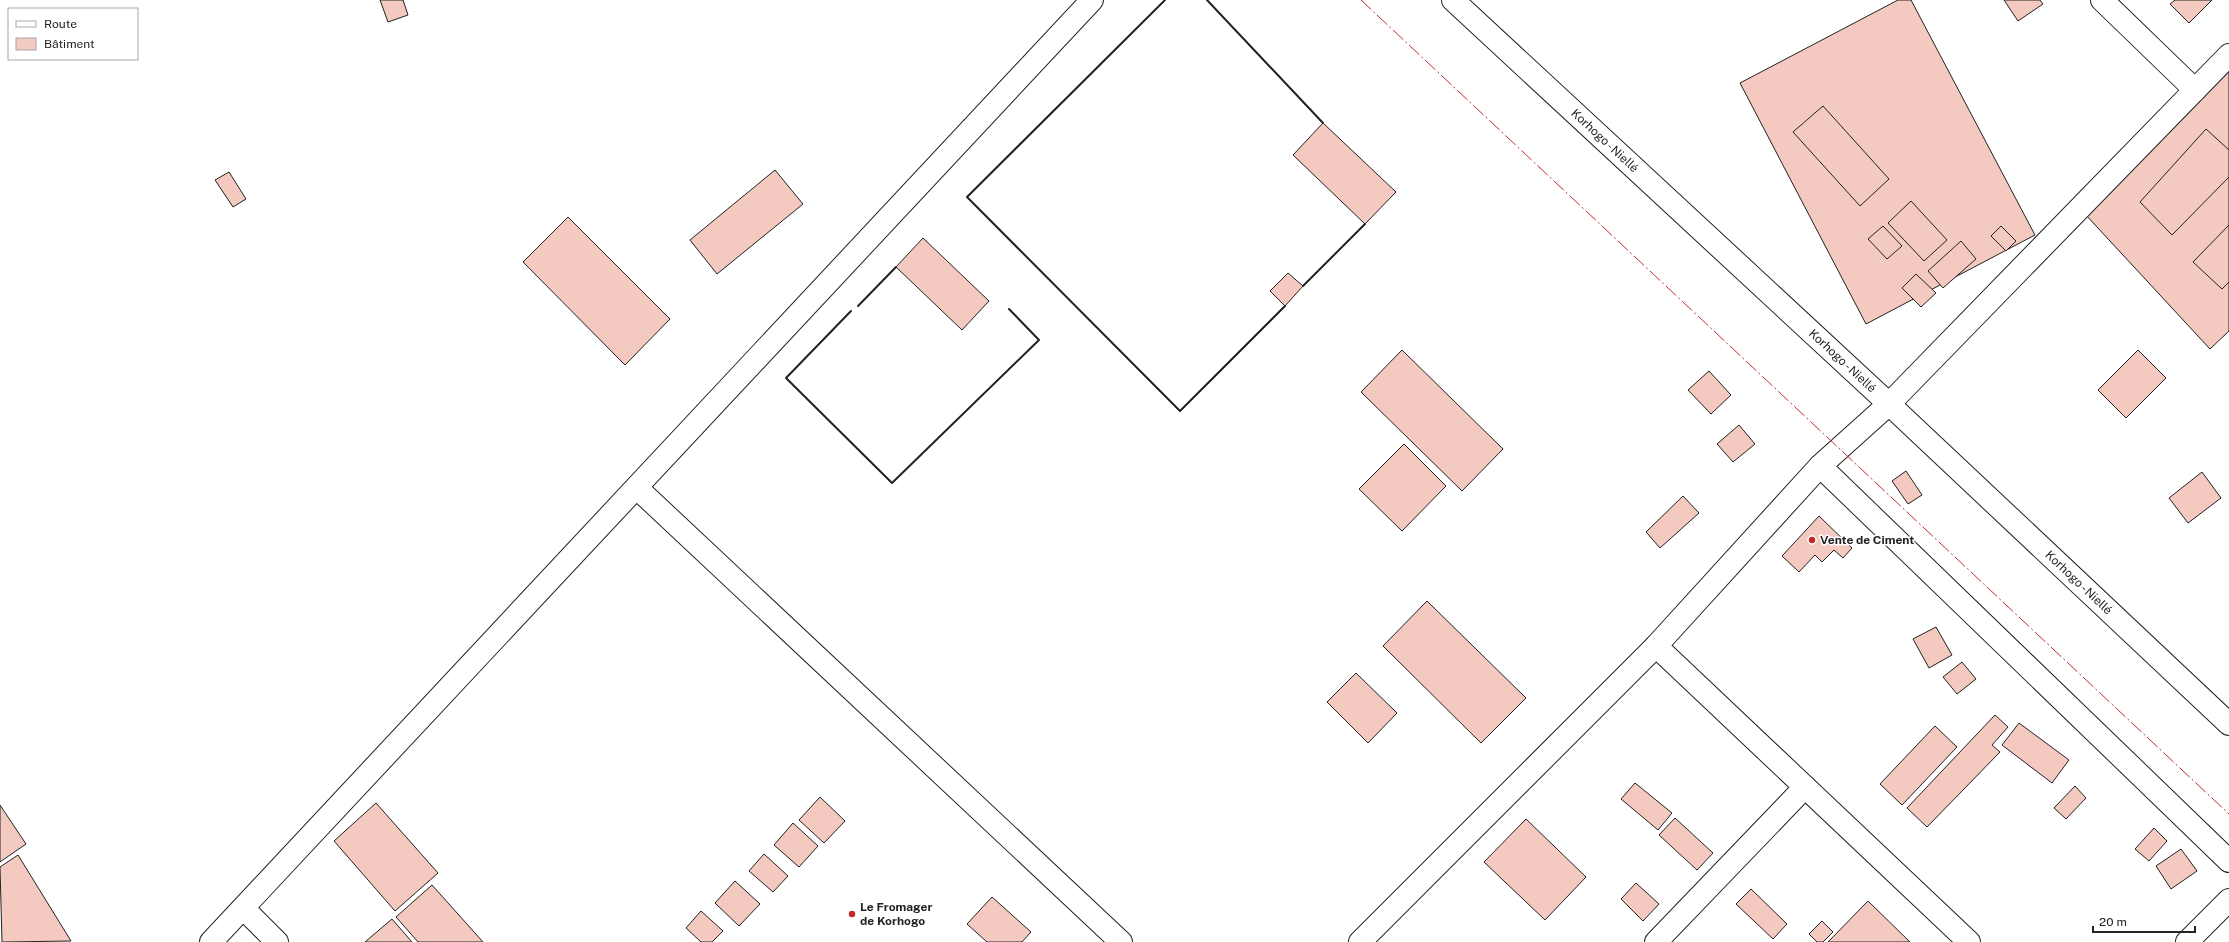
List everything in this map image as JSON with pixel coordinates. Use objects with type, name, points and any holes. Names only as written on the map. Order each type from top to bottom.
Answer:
[{"type":"street","points":[[211,942],[244,909],[1092,0]]},
{"type":"street","name":"Korhogo - Niellé","points":[[1453,0],[1889,404],[2229,724]]},
{"type":"street","points":[[2102,0],[2195,90]]},
{"type":"street","points":[[1360,942],[1656,646],[1820,466],[1889,404],[2229,55]]},
{"type":"street","points":[[1820,466],[2229,861]]},
{"type":"street","points":[[637,488],[1121,942]]},
{"type":"street","points":[[1656,646],[1969,942]]},
{"type":"street","points":[[1656,942],[1804,787]]},
{"type":"street","points":[[2187,942],[2229,900]]},
{"type":"street","points":[[244,909],[277,942]]},
{"type":"building","points":[[380,0],[403,0],[408,15],[388,22]]},
{"type":"building","points":[[1898,0],[1911,0],[2035,235],[1866,324],[1740,83]]},
{"type":"building","points":[[2004,0],[2040,0],[2043,4],[2018,21]]},
{"type":"building","points":[[2175,0],[2212,0],[2189,23],[2170,4]]},
{"type":"building","points":[[2229,56],[2229,331],[2210,349],[2072,200]]},
{"type":"building","points":[[1823,106],[1889,179],[1860,206],[1793,132]]},
{"type":"building","points":[[1323,123],[1396,192],[1365,224],[1293,155]]},
{"type":"building","points":[[2206,129],[2229,150],[2229,177],[2172,235],[2140,202]]},
{"type":"building","points":[[775,170],[803,204],[717,274],[690,240]]},
{"type":"building","points":[[229,172],[246,199],[233,207],[215,180]]},
{"type":"building","points":[[1911,201],[1947,240],[1924,261],[1888,223]]},
{"type":"building","points":[[568,217],[670,319],[625,365],[523,262]]},
{"type":"building","points":[[2229,225],[2229,282],[2222,289],[2193,262]]},
{"type":"building","points":[[1883,226],[1902,246],[1887,259],[1868,239]]},
{"type":"building","points":[[2001,226],[2016,241],[2006,251],[1991,236]]},
{"type":"building","points":[[923,238],[989,301],[962,330],[896,267]]},
{"type":"building","points":[[1961,241],[1976,259],[1943,288],[1928,271]]},
{"type":"building","points":[[1288,273],[1303,286],[1285,306],[1270,291]]},
{"type":"building","points":[[1916,274],[1936,293],[1921,307],[1902,288]]},
{"type":"building","points":[[1402,350],[1503,449],[1462,491],[1361,392]]},
{"type":"building","points":[[2138,350],[2166,378],[2126,418],[2098,390]]},
{"type":"building","points":[[1709,371],[1731,395],[1711,414],[1688,390]]},
{"type":"building","points":[[1739,425],[1755,444],[1733,462],[1717,444]]},
{"type":"building","points":[[1404,444],[1446,486],[1402,531],[1359,489]]},
{"type":"building","points":[[1906,471],[1922,495],[1908,504],[1892,481]]},
{"type":"building","points":[[2202,472],[2221,498],[2188,523],[2169,498]]},
{"type":"building","points":[[1683,496],[1699,513],[1660,548],[1646,532]]},
{"type":"building","points":[[1819,516],[1852,548],[1843,558],[1834,550],[1822,562],[1815,555],[1799,572],[1782,556]]},
{"type":"building","points":[[1427,601],[1526,698],[1481,743],[1383,646]]},
{"type":"building","points":[[1936,627],[1952,655],[1929,668],[1913,639]]},
{"type":"building","points":[[1962,662],[1976,679],[1957,694],[1943,677]]},
{"type":"building","points":[[1356,673],[1397,713],[1368,743],[1327,702]]},
{"type":"building","points":[[1995,715],[2008,727],[1992,745],[2000,752],[1927,827],[1907,808]]},
{"type":"building","points":[[2019,723],[2069,760],[2052,783],[2002,745]]},
{"type":"building","points":[[1935,726],[1957,747],[1902,805],[1880,784]]},
{"type":"building","points":[[1635,783],[1672,813],[1658,830],[1621,799]]},
{"type":"building","points":[[2075,786],[2086,798],[2066,819],[2054,808]]},
{"type":"building","points":[[820,797],[845,821],[824,843],[799,820]]},
{"type":"building","points":[[376,803],[438,873],[395,911],[334,841]]},
{"type":"building","points":[[0,805],[26,844],[0,862]]},
{"type":"building","points":[[1675,818],[1713,853],[1697,870],[1659,835]]},
{"type":"building","points":[[1526,819],[1586,877],[1545,920],[1484,862]]},
{"type":"building","points":[[793,823],[818,846],[799,867],[774,845]]},
{"type":"building","points":[[2154,828],[2167,841],[2149,861],[2135,849]]},
{"type":"building","points":[[2181,849],[2197,871],[2171,889],[2156,866]]},
{"type":"building","points":[[764,854],[788,876],[773,892],[749,871]]},
{"type":"building","points":[[18,855],[71,941],[2,942],[0,867]]},
{"type":"building","points":[[735,881],[760,904],[739,926],[715,903]]},
{"type":"building","points":[[1636,883],[1659,904],[1643,921],[1621,899]]},
{"type":"building","points":[[432,885],[483,942],[418,942],[396,917]]},
{"type":"building","points":[[1751,889],[1787,924],[1773,939],[1736,904]]},
{"type":"building","points":[[992,897],[1031,932],[1022,942],[987,942],[967,924]]},
{"type":"building","points":[[1868,901],[1910,942],[1828,942]]},
{"type":"building","points":[[701,911],[723,931],[712,942],[701,942],[686,928]]},
{"type":"building","points":[[392,919],[412,942],[365,942]]},
{"type":"building","points":[[1822,921],[1833,932],[1823,942],[1817,942],[1809,934]]},
{"type":"wall","points":[[1165,0],[967,197],[1180,411],[1285,306]]},
{"type":"wall","points":[[1207,0],[1323,123]]},
{"type":"wall","points":[[1303,286],[1365,224]]},
{"type":"wall","points":[[858,306],[896,267]]},
{"type":"wall","points":[[851,311],[786,378],[892,483],[1039,340],[1009,309]]},
{"type":"power","points":[[1361,0],[2229,814]]},
{"type":"place","name":"Vente de Ciment","points":[[1812,540]]},
{"type":"place","name":"Le Fromager de Korhogo","points":[[852,914]]}]
